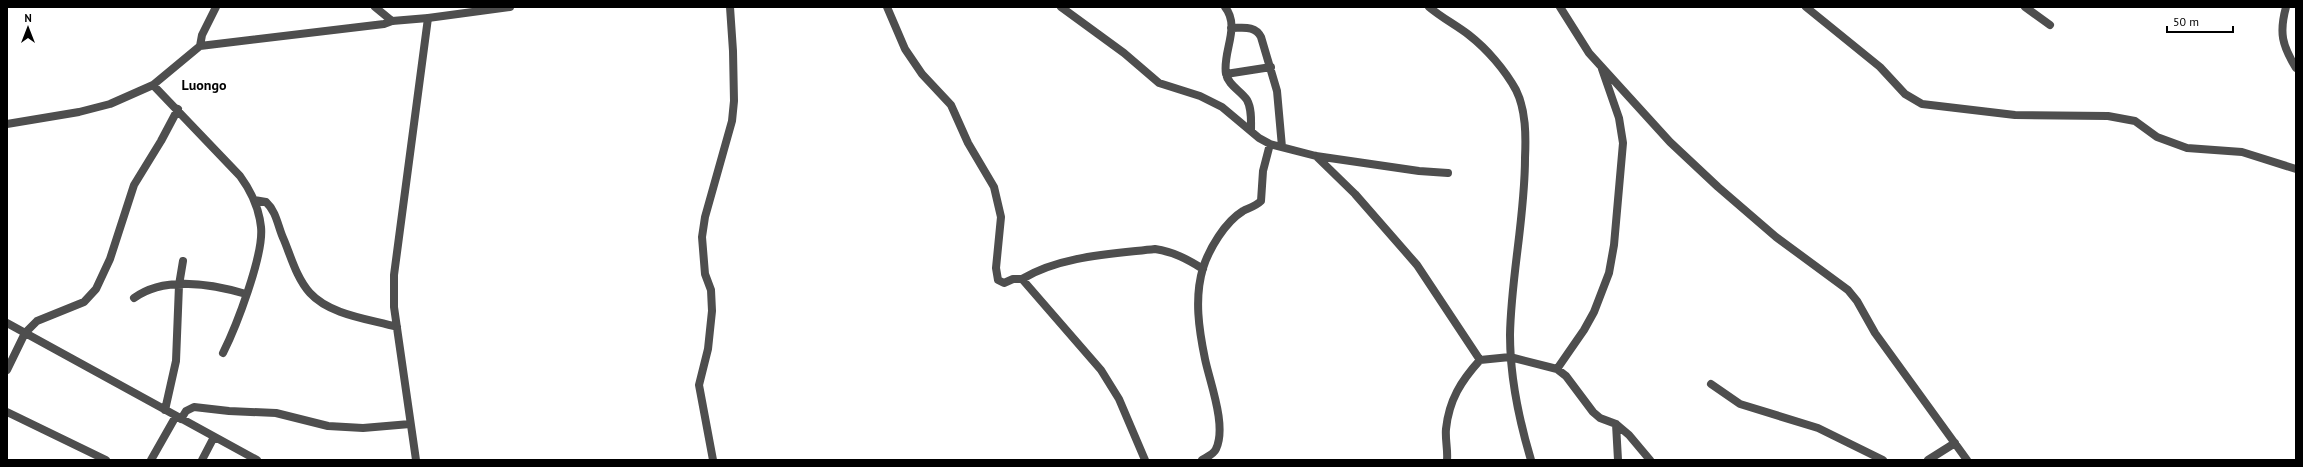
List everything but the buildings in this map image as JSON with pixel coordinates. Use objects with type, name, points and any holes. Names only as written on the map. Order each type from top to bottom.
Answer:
[{"type":"street","points":[[200,46],[202,35],[216,7]]},
{"type":"street","points":[[376,7],[392,21]]},
{"type":"street","points":[[7,124],[93,109],[152,85],[200,46],[310,34],[384,24],[392,21],[428,18],[510,7]]},
{"type":"street","points":[[713,460],[699,385],[708,349],[712,311],[712,290],[705,274],[702,237],[705,217],[732,121],[734,58],[730,7]]},
{"type":"street","points":[[887,7],[905,49],[922,74],[951,105],[968,143],[994,187],[1001,217],[996,268],[998,280],[1004,283],[1013,279],[1022,279],[1038,269],[1061,263],[1155,249],[1170,251],[1183,256],[1203,269]]},
{"type":"street","points":[[1061,7],[1124,53],[1159,83],[1194,93],[1222,107],[1251,131],[1270,144],[1316,156],[1419,171],[1448,173]]},
{"type":"street","points":[[1225,7],[1231,17],[1226,74],[1229,82],[1248,102],[1251,114],[1251,131]]},
{"type":"street","points":[[1429,7],[1469,35],[1496,62],[1516,90],[1523,114],[1526,141],[1525,198],[1512,298],[1510,357],[1521,429],[1531,460]]},
{"type":"street","points":[[1560,7],[1589,53],[1670,142],[1718,187],[1776,237],[1848,290],[1858,301],[1875,333],[1967,460]]},
{"type":"street","points":[[1806,7],[1880,67],[1905,94],[1922,104],[2015,115],[2114,118],[2135,121],[2157,136],[2187,148],[2242,152],[2296,169]]},
{"type":"street","points":[[2025,7],[2050,25]]},
{"type":"street","points":[[2286,7],[2282,36],[2285,50],[2296,68]]},
{"type":"street","points":[[416,460],[394,307],[394,275],[428,18]]},
{"type":"street","points":[[1231,28],[1253,28],[1258,31],[1271,67],[1280,114],[1282,147]]},
{"type":"street","points":[[1557,369],[1584,330],[1594,312],[1609,273],[1614,244],[1624,144],[1619,118],[1601,66]]},
{"type":"street","points":[[1226,74],[1271,67]]},
{"type":"street","points":[[152,85],[178,109],[240,176],[254,200],[261,228],[261,243],[234,332],[223,354]]},
{"type":"street","points":[[7,370],[25,333],[37,321],[84,302],[96,289],[110,259],[134,185],[161,141],[178,109]]},
{"type":"street","points":[[1202,460],[1213,453],[1219,437],[1217,408],[1205,358],[1198,312],[1203,269],[1220,236],[1242,212],[1261,201],[1264,171],[1270,144]]},
{"type":"street","points":[[1316,156],[1355,194],[1417,265],[1480,360]]},
{"type":"street","points":[[254,200],[266,202],[274,212],[279,229],[301,279],[309,292],[321,302],[342,311],[397,327]]},
{"type":"street","points":[[165,410],[176,361],[179,320],[179,285],[184,261]]},
{"type":"street","points":[[1022,279],[1101,370],[1119,399],[1145,460]]},
{"type":"street","points":[[134,298],[151,288],[179,285],[220,288],[246,294]]},
{"type":"street","points":[[7,323],[257,460]]},
{"type":"street","points":[[1447,460],[1446,430],[1452,402],[1462,379],[1480,360],[1510,357],[1557,369],[1566,376],[1592,412],[1600,418],[1616,424],[1629,435],[1650,460]]},
{"type":"street","points":[[1711,384],[1740,404],[1818,428],[1883,460]]},
{"type":"street","points":[[151,460],[179,418],[186,411],[194,407],[229,412],[276,413],[328,426],[363,428],[410,424]]},
{"type":"street","points":[[7,412],[106,460]]},
{"type":"street","points":[[1616,424],[1618,460]]},
{"type":"street","points":[[202,460],[214,437]]},
{"type":"street","points":[[1928,460],[1954,442]]},
{"type":"district","name":"Luongo","points":[[204,85]]}]
